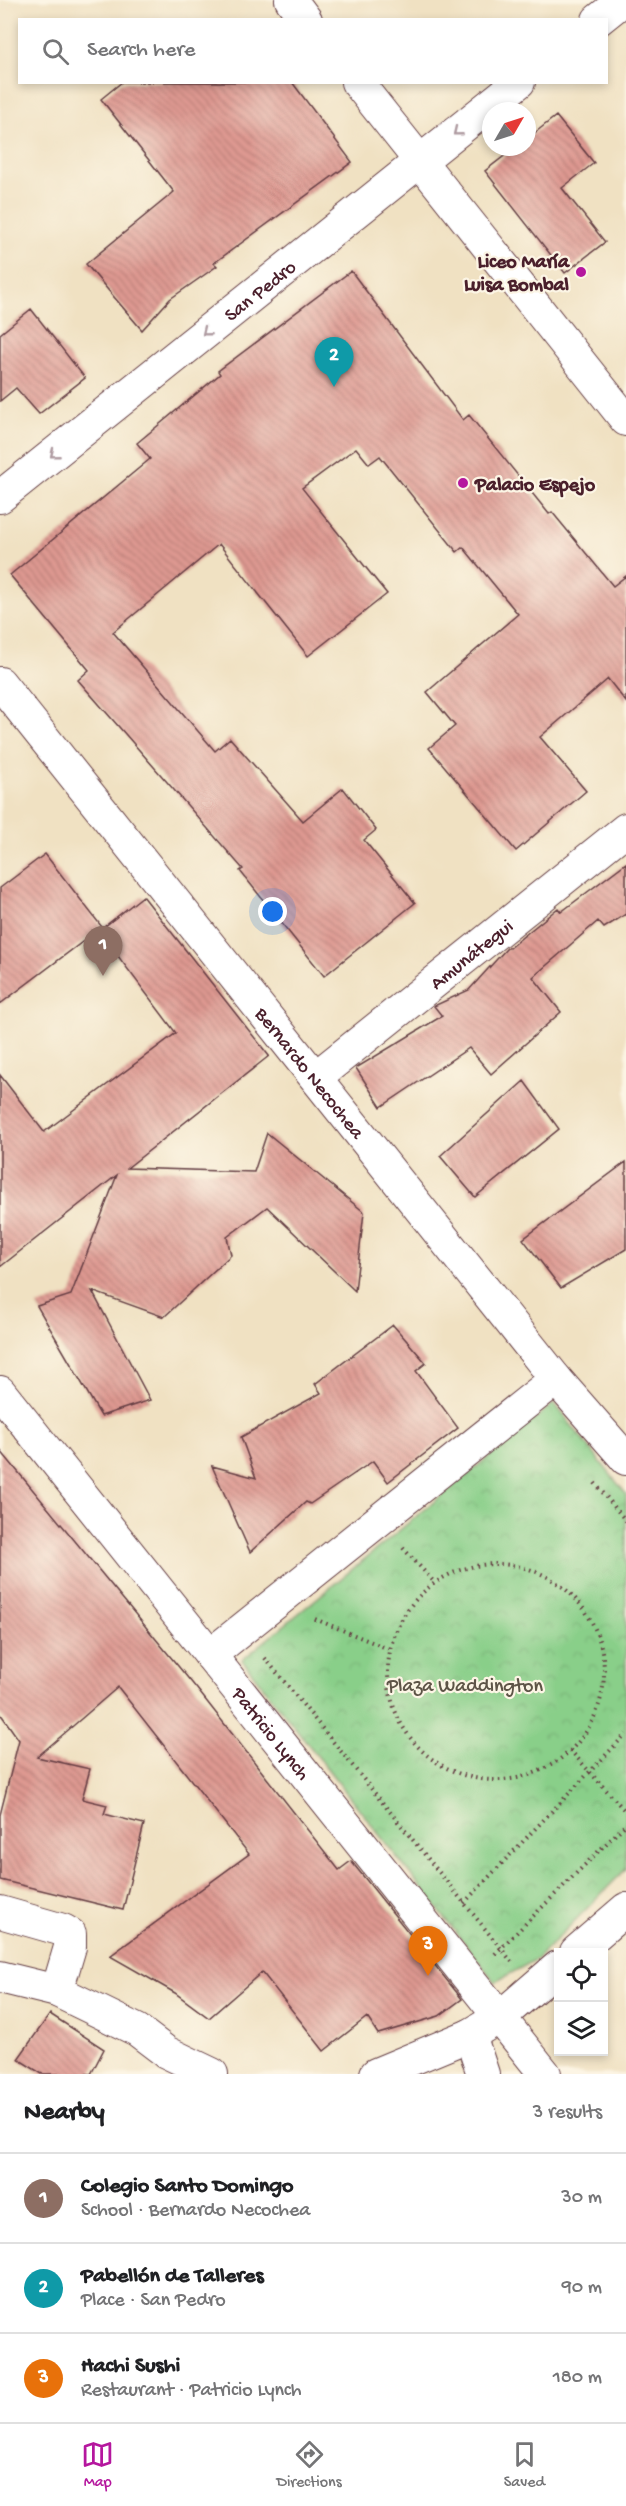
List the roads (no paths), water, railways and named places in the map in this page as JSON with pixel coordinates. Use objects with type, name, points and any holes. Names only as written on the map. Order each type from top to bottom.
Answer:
[{"type":"street","points":[[291,0],[304,18]]},
{"type":"street","points":[[600,18],[622,0]]},
{"type":"street","points":[[359,84],[626,420]]},
{"type":"street","name":"San Pedro","points":[[0,497],[517,84]]},
{"type":"street","name":"Bernardo Necochea","points":[[0,683],[556,1379],[626,1459]]},
{"type":"street","name":"Amunátegui","points":[[315,1077],[626,829]]},
{"type":"street","points":[[210,1655],[556,1379]]},
{"type":"street","name":"Patricio Lynch","points":[[0,1392],[545,2074]]},
{"type":"street","points":[[582,1948],[626,1909]]},
{"type":"street","points":[[0,1912],[70,1934],[70,1947],[57,1990]]},
{"type":"street","points":[[376,2074],[470,2035],[500,2017],[554,1970]]},
{"type":"street","points":[[0,1977],[57,1990],[137,2030],[166,2052],[212,2074]]},
{"type":"street","points":[[470,2035],[483,2074]]},
{"type":"place","name":"Liceo María Luisa Bombal","points":[[581,272]]},
{"type":"place","name":"Pabellón de Talleres","points":[[334,387]]},
{"type":"place","name":"Palacio Espejo","points":[[463,483]]},
{"type":"place","name":"Colegio Santo Domingo","points":[[103,976]]},
{"type":"place","name":"Hachi Sushi","points":[[428,1976]]},
{"type":"park label","name":"Plaza Waddington","points":[[465,1684]]}]
